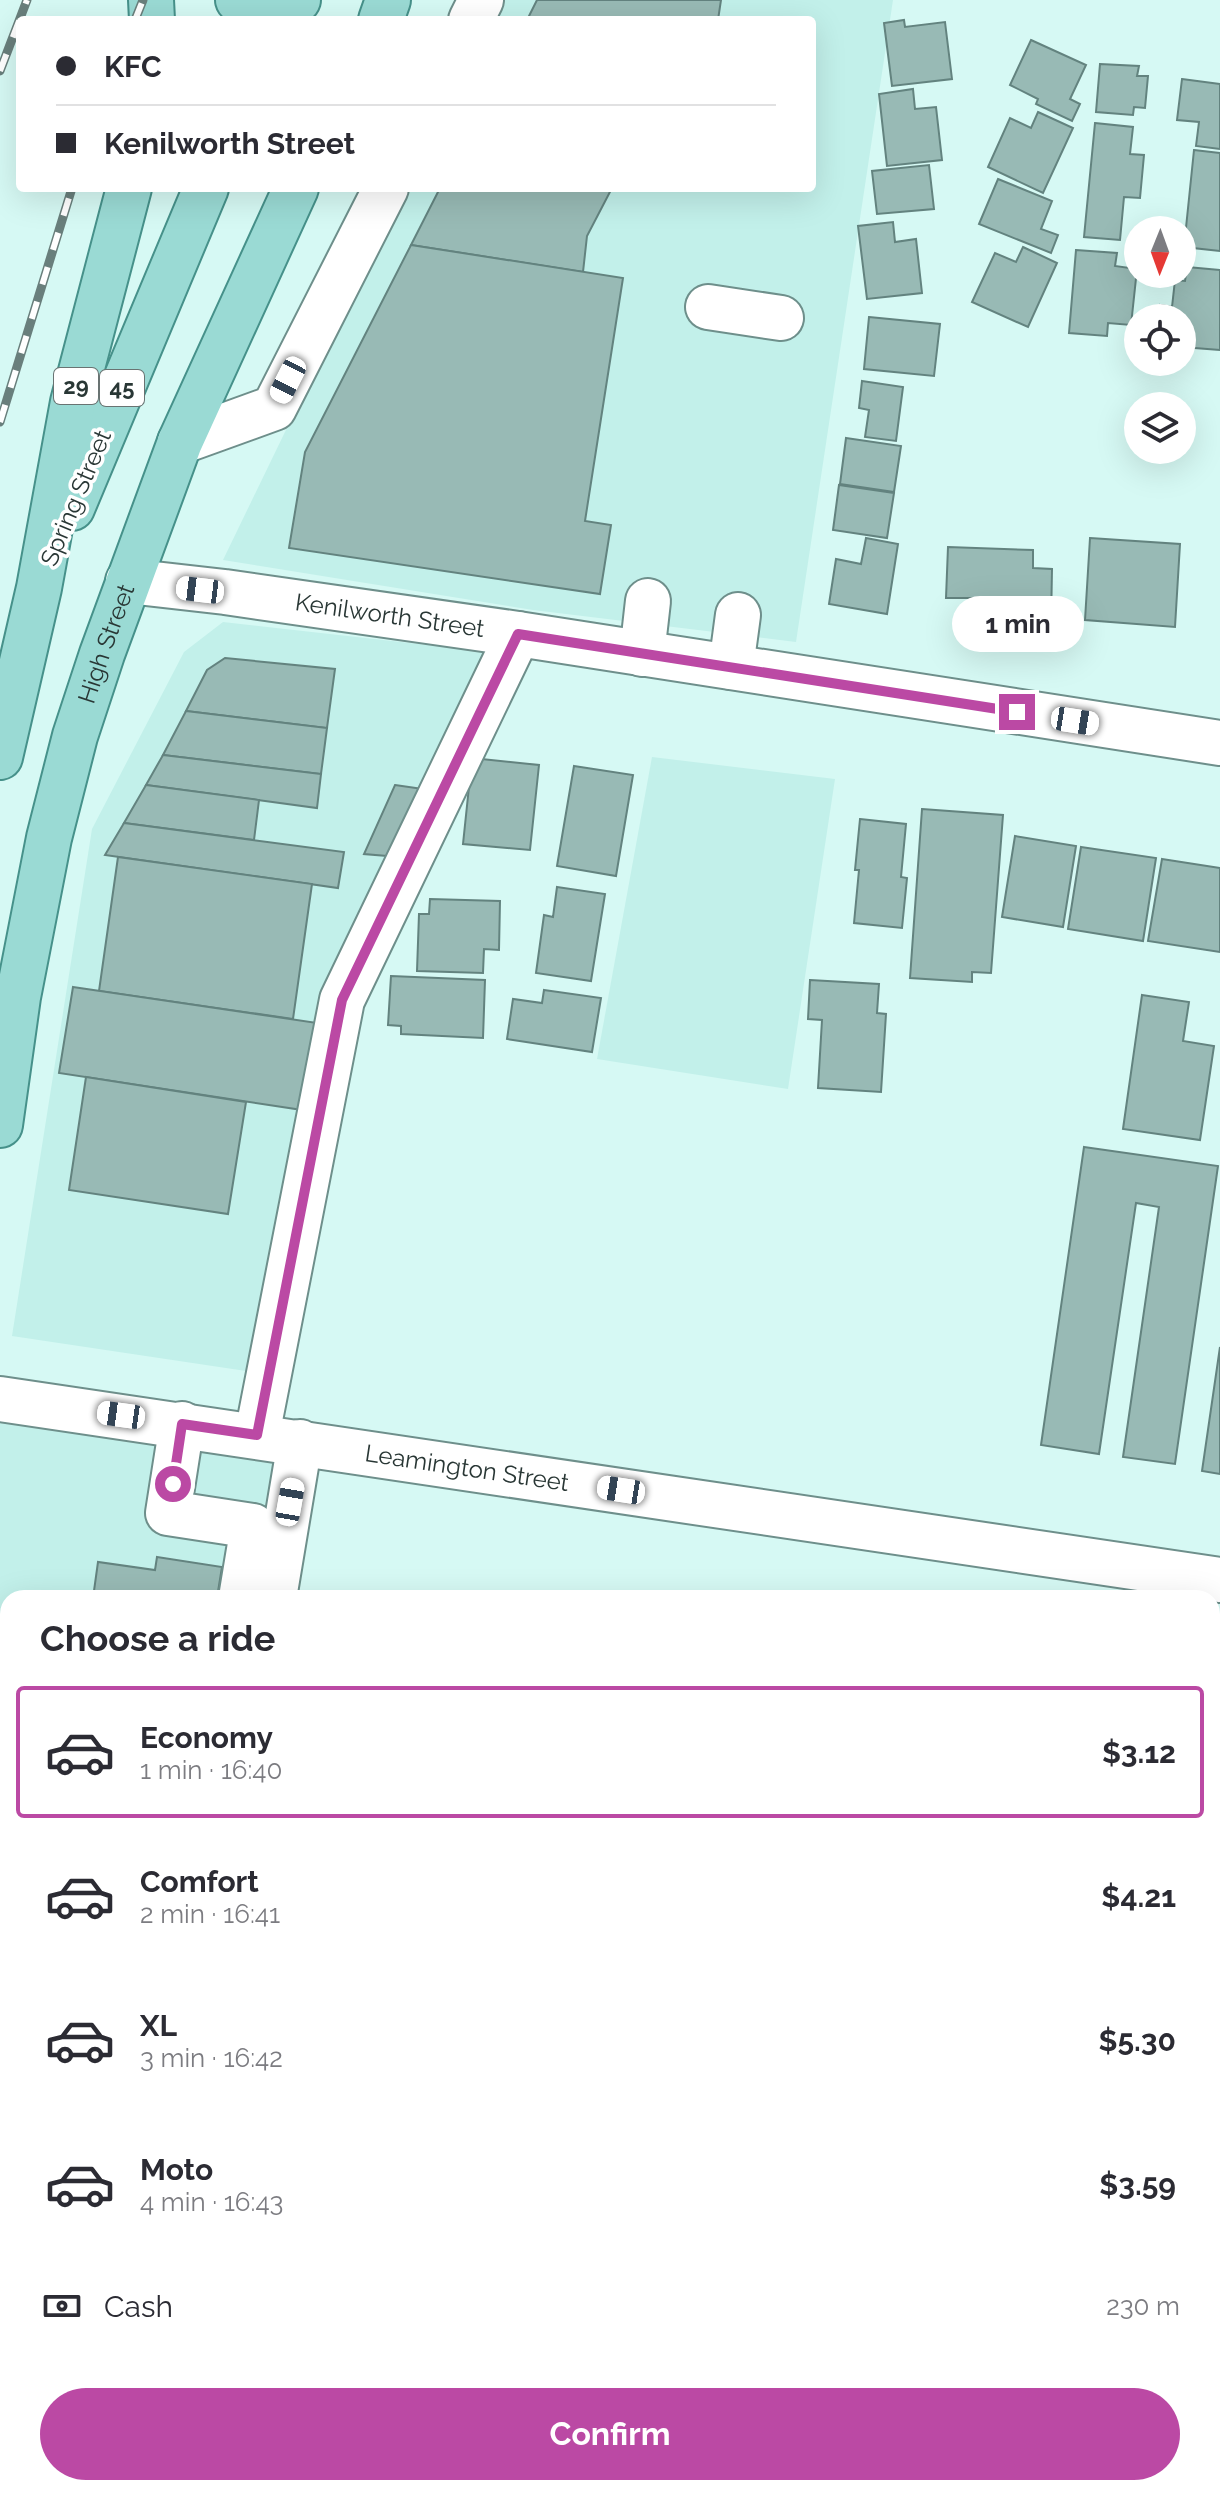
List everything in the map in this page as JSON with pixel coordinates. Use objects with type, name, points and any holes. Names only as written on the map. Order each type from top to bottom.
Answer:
[{"type":"main road","points":[[238,0],[298,7]]},
{"type":"main road","name":"29","points":[[0,757],[39,588],[76,389],[128,192]]},
{"type":"main road","name":"Spring Street","points":[[39,588],[204,192]]},
{"type":"main road","name":"High Street","points":[[0,1125],[18,997],[49,838],[75,736],[180,442],[293,197]]},
{"type":"street","points":[[180,442],[274,408],[384,192]]},
{"type":"street","points":[[708,307],[781,318]]},
{"type":"street","name":"Kenilworth Street","points":[[128,581],[518,634],[1220,743]]},
{"type":"street","points":[[642,654],[648,601]]},
{"type":"street","points":[[731,667],[738,615]]},
{"type":"street","points":[[257,1435],[342,1000],[518,634]]},
{"type":"street","name":"Leamington Street","points":[[0,1399],[1220,1580]]},
{"type":"street","points":[[182,1424],[168,1513],[253,1526],[242,1590]]},
{"type":"street","points":[[275,1590],[300,1442]]},
{"type":"shaded area","points":[[494,0],[893,0],[796,642],[533,610],[223,560],[401,192],[816,192],[816,16],[486,16]]},
{"type":"shaded area","points":[[223,622],[525,656],[354,1011],[279,1376],[12,1336],[92,829],[184,652]]},
{"type":"shaded area","points":[[652,757],[835,779],[788,1089],[597,1059]]},
{"type":"shaded area","points":[[0,1420],[303,1466],[281,1590],[0,1590]]},
{"type":"building","points":[[537,0],[721,0],[719,16],[529,16]]},
{"type":"building","points":[[904,20],[905,27],[945,22],[952,79],[892,86],[884,23]]},
{"type":"building","points":[[1031,40],[1086,65],[1070,99],[1080,104],[1072,121],[1036,104],[1038,99],[1010,85]]},
{"type":"building","points":[[1100,64],[1139,66],[1137,76],[1148,76],[1145,108],[1134,107],[1133,115],[1096,112]]},
{"type":"building","points":[[1182,79],[1220,84],[1220,149],[1196,146],[1199,122],[1177,120]]},
{"type":"building","points":[[913,89],[915,109],[936,107],[942,160],[887,166],[879,94]]},
{"type":"building","points":[[1038,112],[1073,128],[1043,193],[988,167],[1010,118],[1031,128]]},
{"type":"building","points":[[1095,123],[1133,127],[1130,154],[1144,155],[1140,198],[1124,197],[1120,240],[1084,237]]},
{"type":"building","points":[[1194,150],[1220,153],[1220,251],[1196,248],[1196,216],[1187,216]]},
{"type":"building","points":[[929,165],[934,209],[877,214],[872,171]]},
{"type":"building","points":[[998,179],[1052,201],[1041,229],[1058,235],[1051,253],[979,224]]},
{"type":"building","points":[[438,192],[610,192],[587,236],[583,272],[411,245]]},
{"type":"building","points":[[893,222],[895,242],[916,239],[922,293],[867,299],[858,226]]},
{"type":"building","points":[[411,245],[623,278],[585,521],[611,525],[600,594],[289,548],[305,452]]},
{"type":"building","points":[[1023,247],[1057,263],[1028,327],[972,302],[995,253],[1016,262]]},
{"type":"building","points":[[1076,250],[1117,253],[1115,266],[1124,267],[1124,288],[1135,288],[1133,304],[1124,304],[1124,324],[1108,323],[1107,336],[1069,333]]},
{"type":"building","points":[[1196,268],[1220,270],[1220,350],[1196,348],[1196,304],[1172,304],[1174,288],[1196,288]]},
{"type":"building","points":[[869,317],[940,324],[934,376],[864,369]]},
{"type":"building","points":[[862,381],[903,387],[896,441],[865,437],[869,410],[859,408]]},
{"type":"building","points":[[846,438],[901,446],[894,492],[840,484]]},
{"type":"building","points":[[839,485],[894,493],[887,538],[833,530]]},
{"type":"building","points":[[866,538],[898,544],[887,614],[829,604],[836,559],[861,564]]},
{"type":"building","points":[[1090,538],[1180,544],[1175,627],[1085,620]]},
{"type":"building","points":[[948,547],[1033,550],[1033,568],[1052,569],[1051,624],[1013,623],[1013,616],[974,615],[974,598],[946,598]]},
{"type":"building","points":[[225,658],[335,669],[327,728],[186,711],[207,670]]},
{"type":"building","points":[[186,711],[327,728],[321,774],[163,755]]},
{"type":"building","points":[[163,755],[321,774],[317,808],[146,785]]},
{"type":"building","points":[[472,758],[539,765],[530,850],[463,844]]},
{"type":"building","points":[[574,766],[633,775],[616,876],[557,866]]},
{"type":"building","points":[[146,785],[259,800],[254,840],[124,823]]},
{"type":"building","points":[[395,785],[430,790],[399,857],[364,854]]},
{"type":"building","points":[[922,809],[1003,815],[991,973],[972,972],[972,982],[910,978]]},
{"type":"building","points":[[860,819],[906,824],[901,877],[907,878],[902,928],[854,923]]},
{"type":"building","points":[[124,823],[344,852],[338,888],[105,855]]},
{"type":"building","points":[[1015,836],[1076,846],[1063,927],[1002,917]]},
{"type":"building","points":[[1081,847],[1156,858],[1143,941],[1068,929]]},
{"type":"building","points":[[118,857],[312,884],[293,1019],[99,991]]},
{"type":"building","points":[[1162,859],[1220,868],[1220,952],[1148,941]]},
{"type":"building","points":[[557,887],[605,894],[591,981],[536,973],[544,915],[553,917]]},
{"type":"building","points":[[430,899],[500,901],[499,950],[484,949],[483,973],[417,971],[419,914],[429,914]]},
{"type":"building","points":[[391,976],[485,980],[483,1038],[401,1034],[401,1026],[388,1025]]},
{"type":"building","points":[[810,980],[879,984],[877,1013],[886,1014],[881,1092],[818,1088],[822,1020],[808,1019]]},
{"type":"building","points":[[73,987],[324,1024],[309,1111],[59,1073]]},
{"type":"building","points":[[544,990],[601,998],[592,1052],[507,1039],[513,999],[542,1003]]},
{"type":"building","points":[[1142,995],[1189,1002],[1183,1041],[1214,1046],[1200,1140],[1123,1129]]},
{"type":"building","points":[[86,1077],[246,1102],[228,1214],[69,1190]]},
{"type":"building","points":[[1084,1147],[1218,1166],[1175,1464],[1123,1457],[1159,1207],[1136,1203],[1099,1454],[1041,1445]]},
{"type":"building","points":[[1220,1347],[1220,1474],[1202,1471]]},
{"type":"building","points":[[157,1557],[222,1567],[218,1590],[94,1590],[98,1562],[155,1570]]},
{"type":"railway","points":[[21,16],[27,0]]},
{"type":"railway","points":[[137,16],[143,0]]},
{"type":"railway","points":[[0,71],[16,29]]},
{"type":"railway","points":[[0,422],[71,192]]},
{"type":"route","points":[[173,1484],[182,1424],[257,1435],[342,1000],[518,634],[1017,712]]}]
